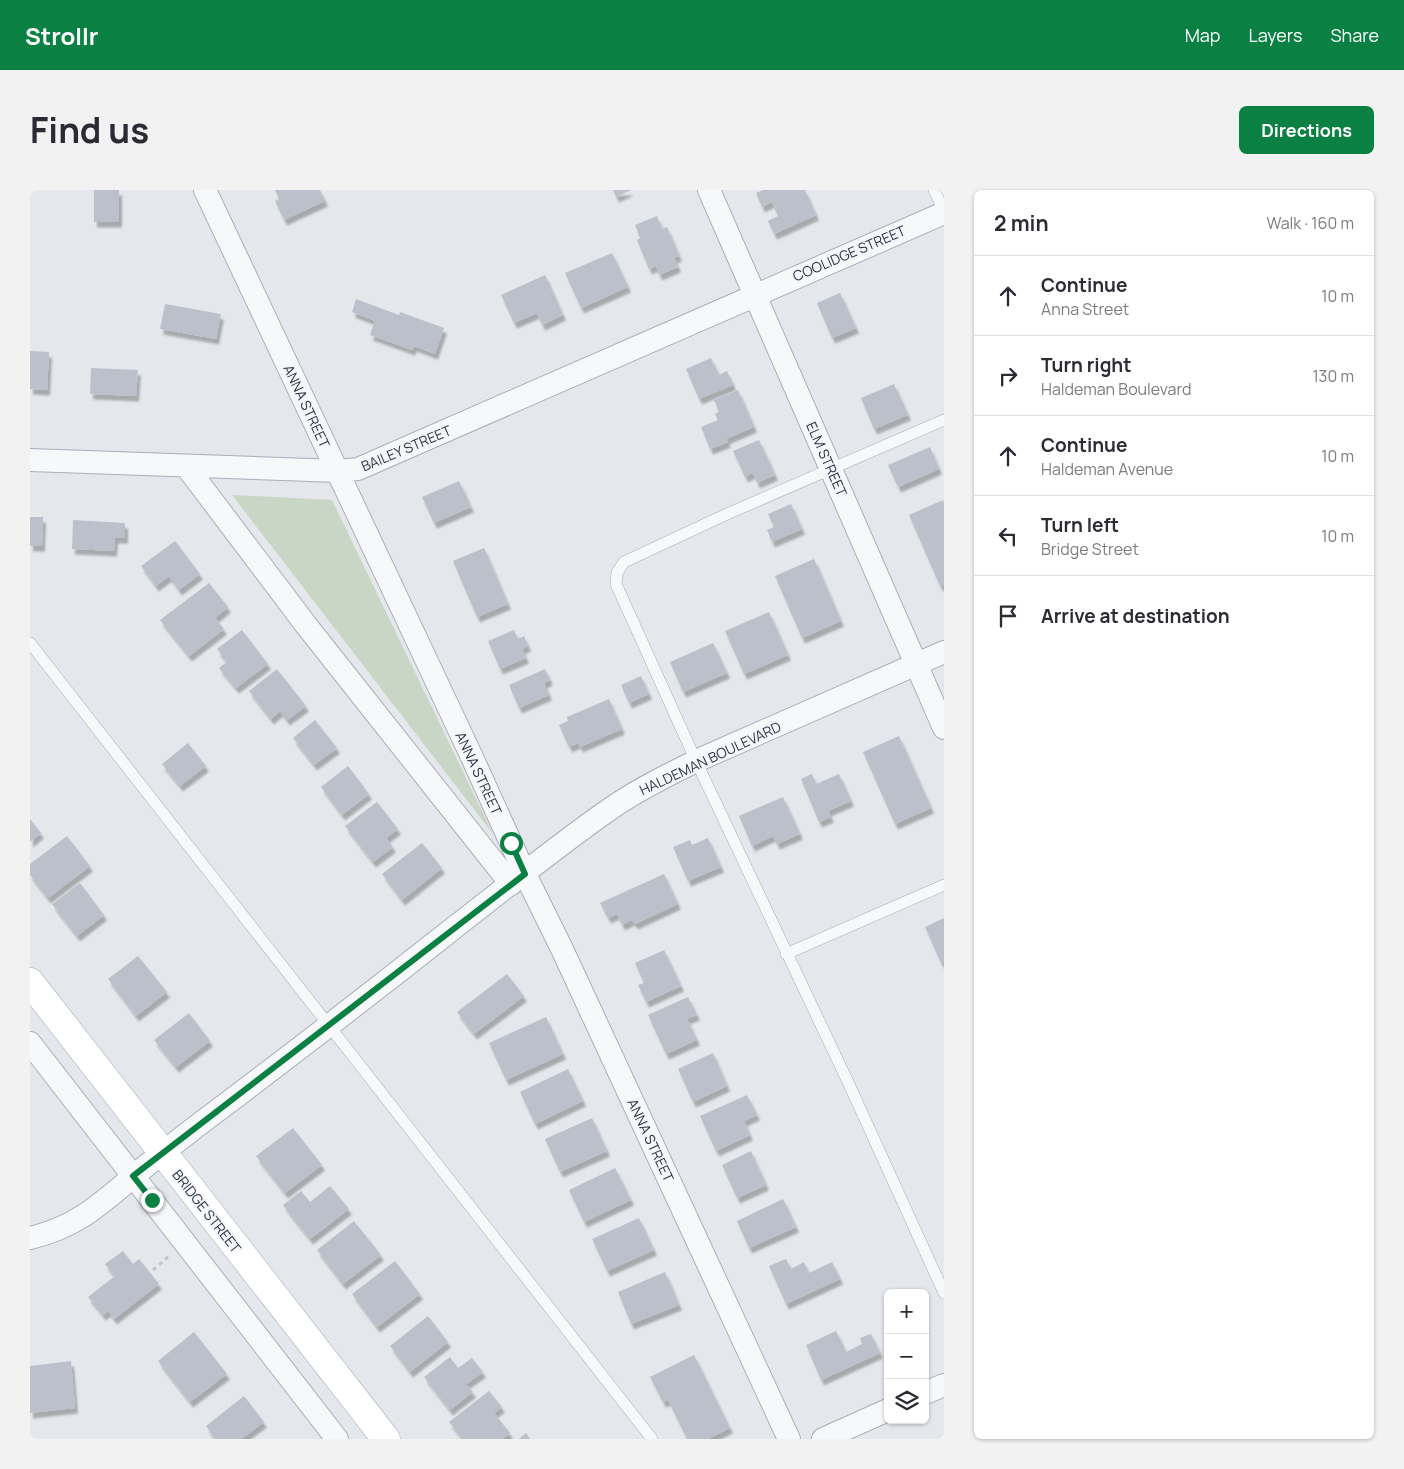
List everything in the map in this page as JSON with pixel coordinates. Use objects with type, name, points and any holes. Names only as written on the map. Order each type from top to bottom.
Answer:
[{"type":"main road","name":"BRIDGE STREET","points":[[30,982],[386,1439]]},
{"type":"street","name":"ANNA STREET","points":[[205,190],[471,755],[518,879]]},
{"type":"street","name":"ELM STREET","points":[[709,190],[944,728]]},
{"type":"street","name":"COOLIDGE STREET","points":[[754,294],[944,212]]},
{"type":"street","name":"BAILEY STREET","points":[[30,460],[338,471],[358,469],[754,294]]},
{"type":"street","name":"ANNA STREET","points":[[186,466],[306,625],[518,879],[562,949],[789,1439]]},
{"type":"street","name":"HALDEMAN BOULEVARD","points":[[30,1238],[49,1233],[78,1220],[96,1209],[162,1153],[330,1026],[614,806],[658,780],[696,761],[944,652]]},
{"type":"street","points":[[30,1043],[337,1439]]},
{"type":"street","points":[[929,1391],[944,1384]]},
{"type":"street","points":[[824,1439],[884,1412]]},
{"type":"lane","points":[[934,190],[944,212]]},
{"type":"lane","points":[[944,420],[727,514],[624,562],[617,573],[616,584],[696,761],[848,1082],[944,1292]]},
{"type":"lane","points":[[30,643],[652,1439]]},
{"type":"lane","points":[[786,954],[944,885]]},
{"type":"green space","points":[[232,495],[332,500],[493,834]]},
{"type":"building","points":[[94,190],[119,190],[119,222],[94,222]]},
{"type":"building","points":[[275,190],[320,190],[325,201],[284,220],[275,201],[279,199]]},
{"type":"building","points":[[613,190],[631,190],[616,197]]},
{"type":"building","points":[[763,190],[805,190],[816,215],[774,234],[768,221],[778,216],[772,202],[762,207],[756,193]]},
{"type":"building","points":[[657,216],[662,229],[667,227],[679,256],[674,258],[678,267],[659,275],[656,266],[649,269],[637,240],[640,238],[635,225]]},
{"type":"building","points":[[612,253],[628,287],[581,308],[565,273]]},
{"type":"building","points":[[545,275],[563,315],[542,325],[537,313],[514,323],[501,295]]},
{"type":"building","points":[[840,293],[856,328],[832,338],[817,303]]},
{"type":"building","points":[[356,299],[399,315],[400,312],[444,328],[435,354],[414,346],[412,350],[370,335],[375,321],[352,312]]},
{"type":"building","points":[[165,304],[221,314],[216,339],[160,329]]},
{"type":"building","points":[[30,351],[49,352],[47,390],[30,389]]},
{"type":"building","points":[[711,358],[719,375],[727,371],[733,385],[699,399],[686,369]]},
{"type":"building","points":[[91,368],[138,370],[136,396],[90,394]]},
{"type":"building","points":[[894,384],[908,415],[874,429],[861,398]]},
{"type":"building","points":[[738,390],[754,427],[726,439],[728,442],[710,449],[701,427],[718,420],[715,414],[719,412],[714,400]]},
{"type":"building","points":[[759,440],[775,475],[757,483],[753,473],[745,477],[733,451]]},
{"type":"building","points":[[930,447],[939,469],[898,487],[888,465]]},
{"type":"building","points":[[459,481],[471,507],[434,523],[422,497]]},
{"type":"building","points":[[943,500],[944,585],[940,586],[909,515]]},
{"type":"building","points":[[791,504],[802,529],[772,542],[767,530],[774,527],[768,514]]},
{"type":"building","points":[[30,517],[43,517],[42,546],[30,546]]},
{"type":"building","points":[[73,520],[125,523],[125,538],[115,538],[114,551],[72,549]]},
{"type":"building","points":[[175,541],[200,574],[179,590],[169,576],[156,586],[141,566]]},
{"type":"building","points":[[484,548],[508,604],[477,617],[453,561]]},
{"type":"building","points":[[814,559],[841,621],[802,638],[775,576]]},
{"type":"building","points":[[209,583],[228,607],[215,618],[224,629],[189,656],[160,620]]},
{"type":"building","points":[[769,612],[788,655],[744,674],[725,631]]},
{"type":"building","points":[[242,630],[268,664],[236,688],[219,668],[227,662],[217,649]]},
{"type":"building","points":[[514,630],[518,639],[524,636],[528,646],[522,649],[526,658],[500,669],[488,641]]},
{"type":"building","points":[[713,643],[727,673],[683,692],[670,662]]},
{"type":"building","points":[[277,669],[306,706],[287,720],[280,711],[271,719],[249,691]]},
{"type":"building","points":[[545,669],[550,680],[544,683],[549,695],[519,708],[509,685]]},
{"type":"building","points":[[641,676],[649,694],[629,703],[621,685]]},
{"type":"building","points":[[609,699],[622,729],[580,747],[578,743],[569,747],[559,725],[568,721],[567,717]]},
{"type":"building","points":[[315,720],[337,748],[314,765],[293,738]]},
{"type":"building","points":[[899,736],[931,808],[895,824],[863,752]]},
{"type":"building","points":[[188,743],[206,766],[180,786],[162,764]]},
{"type":"building","points":[[348,766],[369,794],[342,815],[321,787]]},
{"type":"building","points":[[812,774],[816,784],[839,774],[851,801],[828,811],[831,817],[819,822],[801,779]]},
{"type":"building","points":[[783,797],[800,834],[777,844],[773,836],[752,846],[739,816]]},
{"type":"building","points":[[377,802],[398,829],[386,838],[393,847],[373,862],[345,826]]},
{"type":"building","points":[[30,819],[41,833],[30,842]]},
{"type":"building","points":[[67,836],[90,866],[48,898],[30,875],[30,864]]},
{"type":"building","points":[[708,838],[721,867],[688,881],[673,847],[690,840],[692,845]]},
{"type":"building","points":[[422,843],[442,868],[402,900],[382,874]]},
{"type":"building","points":[[664,874],[678,904],[635,924],[632,920],[622,925],[617,914],[608,918],[600,903]]},
{"type":"building","points":[[80,883],[104,915],[77,936],[52,904]]},
{"type":"building","points":[[944,918],[944,962],[941,963],[925,927]]},
{"type":"building","points":[[664,950],[681,986],[646,1002],[638,985],[644,983],[635,963]]},
{"type":"building","points":[[138,956],[167,992],[136,1016],[108,979]]},
{"type":"building","points":[[507,974],[524,996],[474,1034],[457,1012]]},
{"type":"building","points":[[688,997],[697,1015],[687,1019],[697,1040],[666,1054],[648,1015]]},
{"type":"building","points":[[189,1013],[210,1041],[176,1067],[154,1040]]},
{"type":"building","points":[[546,1017],[563,1054],[506,1080],[489,1043]]},
{"type":"building","points":[[713,1053],[727,1086],[693,1102],[678,1069]]},
{"type":"building","points":[[568,1069],[583,1101],[535,1124],[520,1092]]},
{"type":"building","points":[[747,1095],[757,1115],[744,1121],[750,1135],[716,1151],[700,1116]]},
{"type":"building","points":[[592,1118],[607,1151],[560,1172],[545,1139]]},
{"type":"building","points":[[293,1128],[322,1165],[285,1193],[256,1156]]},
{"type":"building","points":[[751,1151],[766,1185],[737,1198],[722,1165]]},
{"type":"building","points":[[615,1168],[631,1200],[584,1222],[569,1190]]},
{"type":"building","points":[[330,1186],[349,1209],[310,1239],[283,1205],[301,1191],[310,1202]]},
{"type":"building","points":[[783,1199],[796,1227],[749,1248],[737,1221]]},
{"type":"building","points":[[639,1218],[654,1250],[607,1271],[592,1239]]},
{"type":"building","points":[[354,1221],[381,1255],[343,1284],[317,1250]]},
{"type":"building","points":[[123,1251],[133,1264],[139,1259],[159,1284],[114,1319],[108,1311],[103,1315],[88,1297],[115,1276],[105,1264]]},
{"type":"building","points":[[786,1259],[791,1269],[804,1262],[809,1273],[832,1262],[840,1279],[786,1304],[769,1266]]},
{"type":"building","points":[[395,1261],[420,1294],[377,1327],[352,1294]]},
{"type":"building","points":[[665,1272],[679,1305],[631,1324],[618,1292]]},
{"type":"building","points":[[428,1316],[448,1342],[410,1372],[390,1346]]},
{"type":"building","points":[[836,1331],[846,1352],[862,1344],[860,1338],[871,1334],[880,1353],[821,1380],[806,1345]]},
{"type":"building","points":[[194,1332],[227,1374],[190,1402],[158,1361]]},
{"type":"building","points":[[694,1355],[730,1428],[708,1439],[687,1439],[668,1400],[663,1402],[650,1377]]},
{"type":"building","points":[[450,1357],[458,1368],[472,1358],[483,1372],[466,1384],[473,1392],[450,1410],[424,1377]]},
{"type":"building","points":[[71,1361],[75,1408],[30,1413],[30,1366]]},
{"type":"building","points":[[489,1391],[502,1407],[494,1413],[510,1433],[502,1439],[463,1439],[449,1422]]},
{"type":"building","points":[[244,1396],[264,1422],[241,1439],[215,1439],[206,1426]]},
{"type":"building","points":[[526,1433],[530,1439],[519,1439]]},
{"type":"route","points":[[152,1200],[133,1176],[525,874],[511,843]]}]
